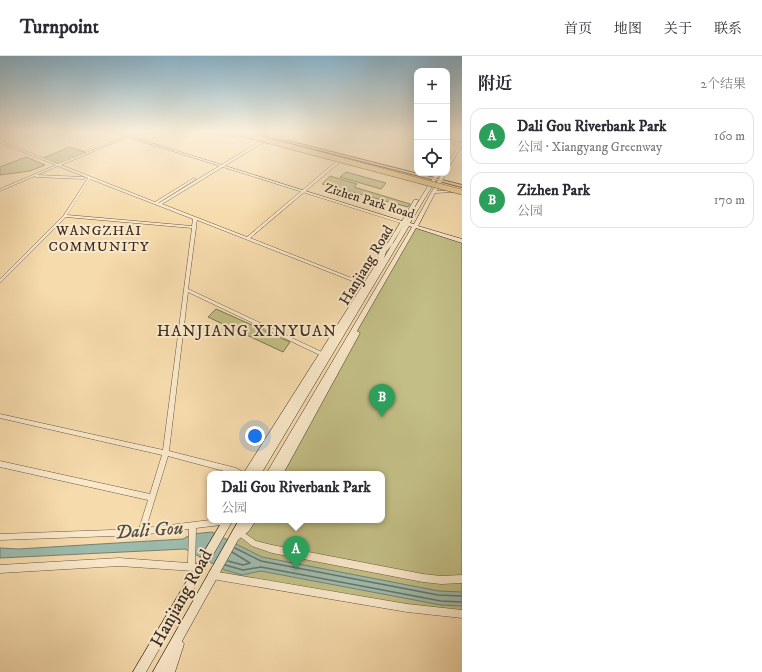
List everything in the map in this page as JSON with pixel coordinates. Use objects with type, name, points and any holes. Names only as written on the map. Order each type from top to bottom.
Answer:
[{"type":"highway","points":[[346,160],[461,189]]},
{"type":"main road","points":[[334,160],[419,182],[436,181],[454,191],[461,189]]},
{"type":"main road","points":[[358,160],[424,177],[461,189]]},
{"type":"street","points":[[45,160],[366,285]]},
{"type":"street","points":[[0,190],[71,160]]},
{"type":"street","name":"Zizhen Park Road","points":[[205,160],[462,240]]},
{"type":"street","points":[[157,204],[230,160]]},
{"type":"street","points":[[247,239],[339,161]]},
{"type":"street","points":[[33,176],[89,178]]},
{"type":"street","points":[[0,281],[64,216],[89,178]]},
{"type":"street","points":[[249,471],[325,356],[378,264],[383,252],[436,181]]},
{"type":"street","name":"Hanjiang Road","points":[[272,471],[416,225],[436,181]]},
{"type":"street","points":[[64,216],[195,227]]},
{"type":"street","points":[[141,532],[166,453],[196,219]]},
{"type":"street","name":"Hanjiang Road","points":[[258,471],[406,222]]},
{"type":"street","points":[[280,471],[383,288],[380,285]]},
{"type":"street","points":[[186,289],[325,356]]},
{"type":"street","points":[[0,416],[166,453],[236,471]]},
{"type":"street","points":[[0,464],[152,498]]},
{"type":"street","points":[[0,537],[193,529],[223,523]]},
{"type":"street","name":"Hanjiang Road","points":[[139,672],[195,567],[223,523]]},
{"type":"street","name":"Hanjiang Road","points":[[159,672],[212,575],[237,536],[243,523]]},
{"type":"street","points":[[250,523],[237,536],[254,544],[272,549],[423,578],[441,580],[462,579]]},
{"type":"street","points":[[0,569],[119,562],[195,567],[191,555],[193,529]]},
{"type":"street","points":[[212,575],[407,608],[462,614]]},
{"type":"street","points":[[169,672],[183,628]]},
{"type":"shaded area","points":[[19,160],[33,160],[45,165],[30,171],[0,175],[0,167]]},
{"type":"shaded area","points":[[43,160],[71,160],[58,165]]},
{"type":"shaded area","points":[[346,172],[386,183],[381,189],[340,177]]},
{"type":"shaded area","points":[[330,176],[357,184],[354,187],[410,204],[408,207],[322,184]]},
{"type":"shaded area","points":[[415,226],[462,241],[462,614],[212,575],[242,523],[385,523],[385,471],[272,471]]},
{"type":"shaded area","points":[[216,309],[290,342],[283,352],[208,317]]},
{"type":"water","points":[[212,532],[262,557],[439,591],[462,592],[462,606],[441,605],[261,571],[242,575],[225,570],[185,549],[0,558],[0,548],[18,549],[183,539],[192,534]]},
{"type":"place","name":"Zizhen Park","points":[[382,417]]},
{"type":"place","name":"Dali Gou Riverbank Park","points":[[296,569]]},
{"type":"district","name":"WANGZHAI COMMUNITY","points":[[99,238]]},
{"type":"district","name":"HANJIANG XINYUAN","points":[[247,330]]},
{"type":"water label","name":"Dali Gou","points":[[149,529]]}]
